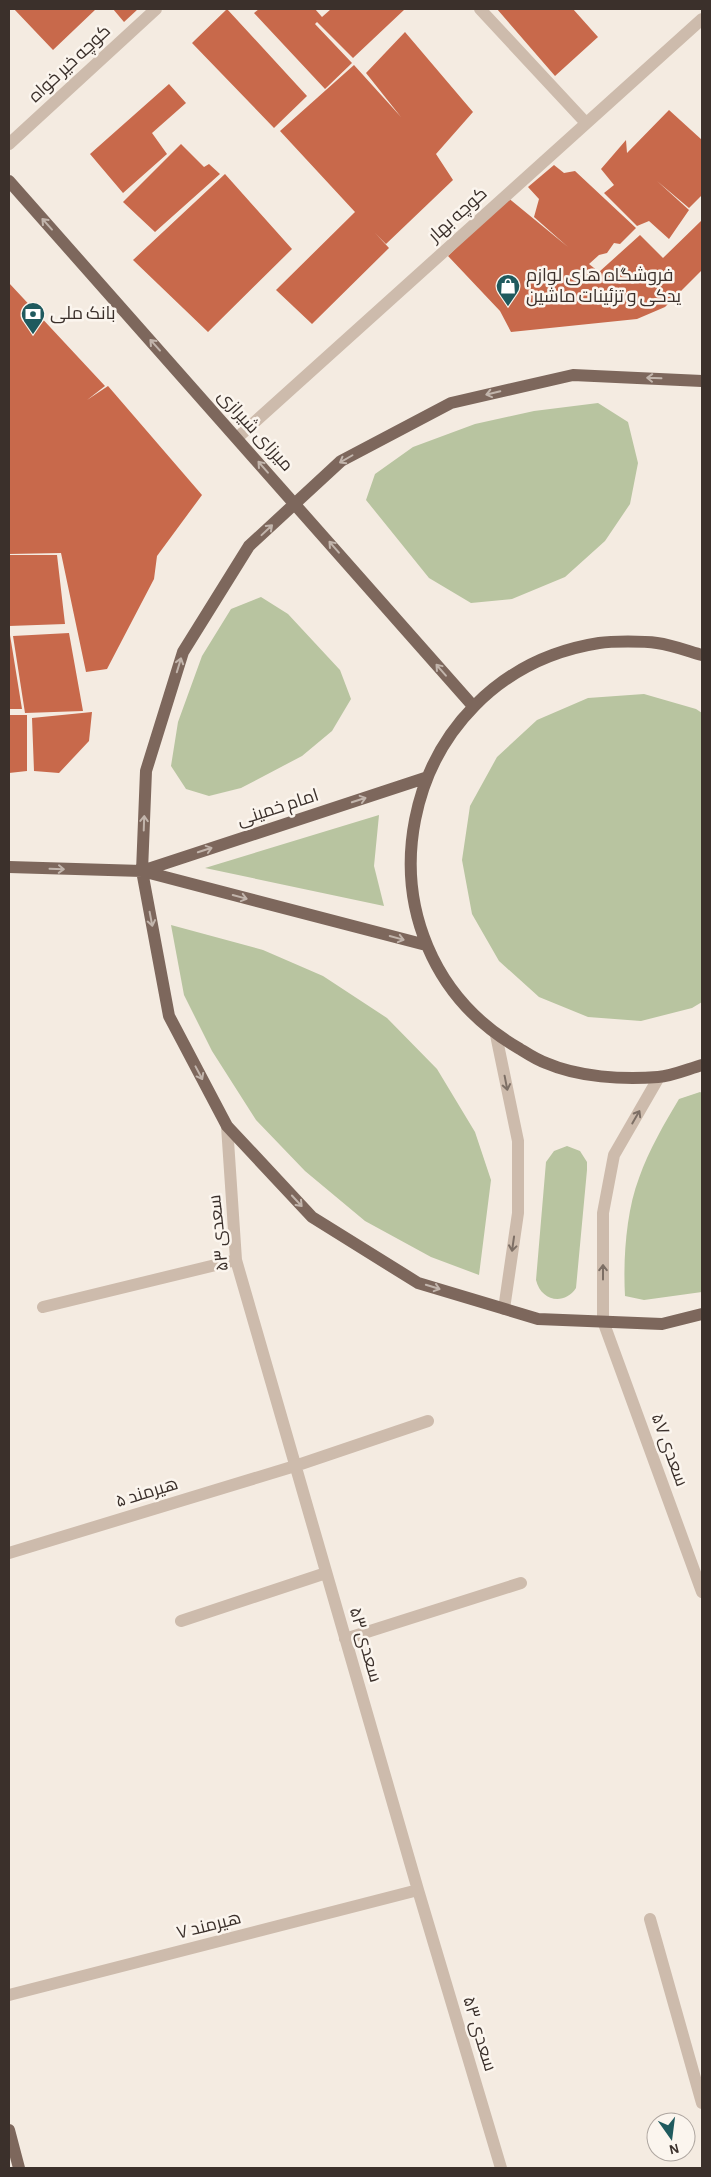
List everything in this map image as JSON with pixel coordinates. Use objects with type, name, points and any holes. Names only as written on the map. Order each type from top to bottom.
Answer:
[{"type":"main road","name":"میرزای شیرازی","points":[[9,181],[473,706]]},
{"type":"main road","points":[[702,381],[573,375],[451,403],[341,461],[249,546],[183,652],[146,771],[142,871],[169,1016],[227,1126],[312,1217],[418,1283],[538,1319],[662,1324],[702,1314]]},
{"type":"main road","points":[[702,655],[657,643],[599,643],[553,655],[510,676],[473,706],[446,740],[425,778],[411,833],[411,890],[426,945],[455,995],[496,1035],[546,1064],[602,1078],[659,1077],[702,1065]]},
{"type":"main road","name":"امام خمینی","points":[[142,871],[425,778]]},
{"type":"main road","name":"امام خمینی","points":[[9,867],[142,871],[426,945]]},
{"type":"main road","points":[[9,2130],[19,2168]]},
{"type":"street","name":"کوچه خیر خواه","points":[[9,144],[156,9]]},
{"type":"street","points":[[480,9],[586,123]]},
{"type":"street","name":"کوچه بهار","points":[[237,438],[702,19]]},
{"type":"street","points":[[496,1035],[518,1141],[518,1213],[504,1309]]},
{"type":"street","points":[[603,1321],[603,1213],[614,1155],[659,1077]]},
{"type":"street","name":"سعدی ۵۳","points":[[227,1126],[236,1260],[418,1890],[501,2168]]},
{"type":"street","points":[[43,1306],[236,1260]]},
{"type":"street","name":"سعدی ۵۷","points":[[603,1321],[702,1592]]},
{"type":"street","name":"هیرمند ۵","points":[[9,1552],[295,1466],[428,1421]]},
{"type":"street","points":[[181,1621],[326,1574]]},
{"type":"street","points":[[345,1639],[521,1583]]},
{"type":"street","name":"هیرمند ۷","points":[[9,1995],[418,1890]]},
{"type":"street","points":[[650,1919],[702,2102]]},
{"type":"green space","points":[[598,403],[628,422],[638,463],[630,504],[605,541],[565,577],[512,599],[471,603],[429,578],[366,500],[375,474],[413,447],[475,424],[534,411]]},
{"type":"green space","points":[[261,597],[288,614],[340,670],[351,699],[332,731],[302,756],[241,788],[209,796],[186,789],[171,766],[178,722],[202,656],[231,609]]},
{"type":"green space","points":[[644,694],[696,709],[702,713],[702,1002],[692,1008],[641,1021],[588,1017],[539,997],[499,961],[472,914],[462,860],[470,806],[497,757],[537,720],[588,698]]},
{"type":"green space","points":[[379,815],[374,866],[384,906],[205,868]]},
{"type":"green space","points":[[171,925],[263,950],[323,976],[387,1018],[437,1069],[475,1132],[491,1180],[479,1275],[431,1257],[365,1221],[305,1171],[256,1120],[212,1051],[184,995]]},
{"type":"green space","points":[[702,1093],[702,1292],[644,1300],[625,1296],[626,1236],[631,1206],[639,1178],[652,1147],[679,1099]]},
{"type":"green space","points":[[567,1146],[580,1151],[587,1162],[587,1170],[576,1288],[565,1297],[553,1299],[543,1293],[536,1280],[546,1162],[554,1151]]},
{"type":"building","points":[[14,9],[96,9],[53,50]]},
{"type":"building","points":[[113,9],[138,9],[124,22]]},
{"type":"building","points":[[227,9],[307,96],[274,128],[192,43]]},
{"type":"building","points":[[259,9],[315,9],[322,17],[331,9],[405,9],[353,58],[317,22],[315,24],[352,63],[325,89],[254,13]]},
{"type":"building","points":[[497,9],[573,9],[598,37],[555,76]]},
{"type":"building","points":[[405,32],[473,112],[436,154],[453,180],[386,244],[375,233],[389,248],[312,324],[276,290],[355,212],[280,131],[354,65],[401,117],[366,73]]},
{"type":"building","points":[[169,84],[186,103],[152,133],[167,154],[123,193],[90,154]]},
{"type":"building","points":[[669,110],[702,140],[702,195],[689,208],[657,181],[689,210],[669,239],[649,221],[637,226],[604,193],[614,185],[601,169],[626,140],[627,153]]},
{"type":"building","points":[[181,144],[204,167],[209,164],[220,174],[155,232],[123,202]]},
{"type":"building","points":[[554,165],[564,173],[575,171],[636,228],[620,244],[614,243],[607,253],[599,255],[589,264],[599,272],[640,235],[663,258],[702,220],[702,270],[665,307],[637,319],[511,332],[500,311],[448,256],[507,197],[568,247],[534,217],[539,199],[528,187]]},
{"type":"building","points":[[225,174],[292,249],[208,332],[133,260]]},
{"type":"building","points":[[9,283],[105,386],[87,400],[108,386],[202,495],[157,556],[154,579],[107,669],[86,672],[61,553],[9,554]]},
{"type":"building","points":[[9,555],[57,555],[65,624],[9,626]]},
{"type":"building","points":[[69,633],[83,711],[25,713],[13,636]]},
{"type":"building","points":[[10,635],[22,709],[9,709]]},
{"type":"building","points":[[92,712],[89,741],[59,773],[34,771],[32,718]]},
{"type":"building","points":[[9,715],[27,715],[27,771],[9,773]]},
{"type":"place","name":"فروشگاه های لوازم یدکی و تزئینات ماشین","points":[[508,307]]},
{"type":"place","name":"بانک ملی","points":[[33,335]]}]
